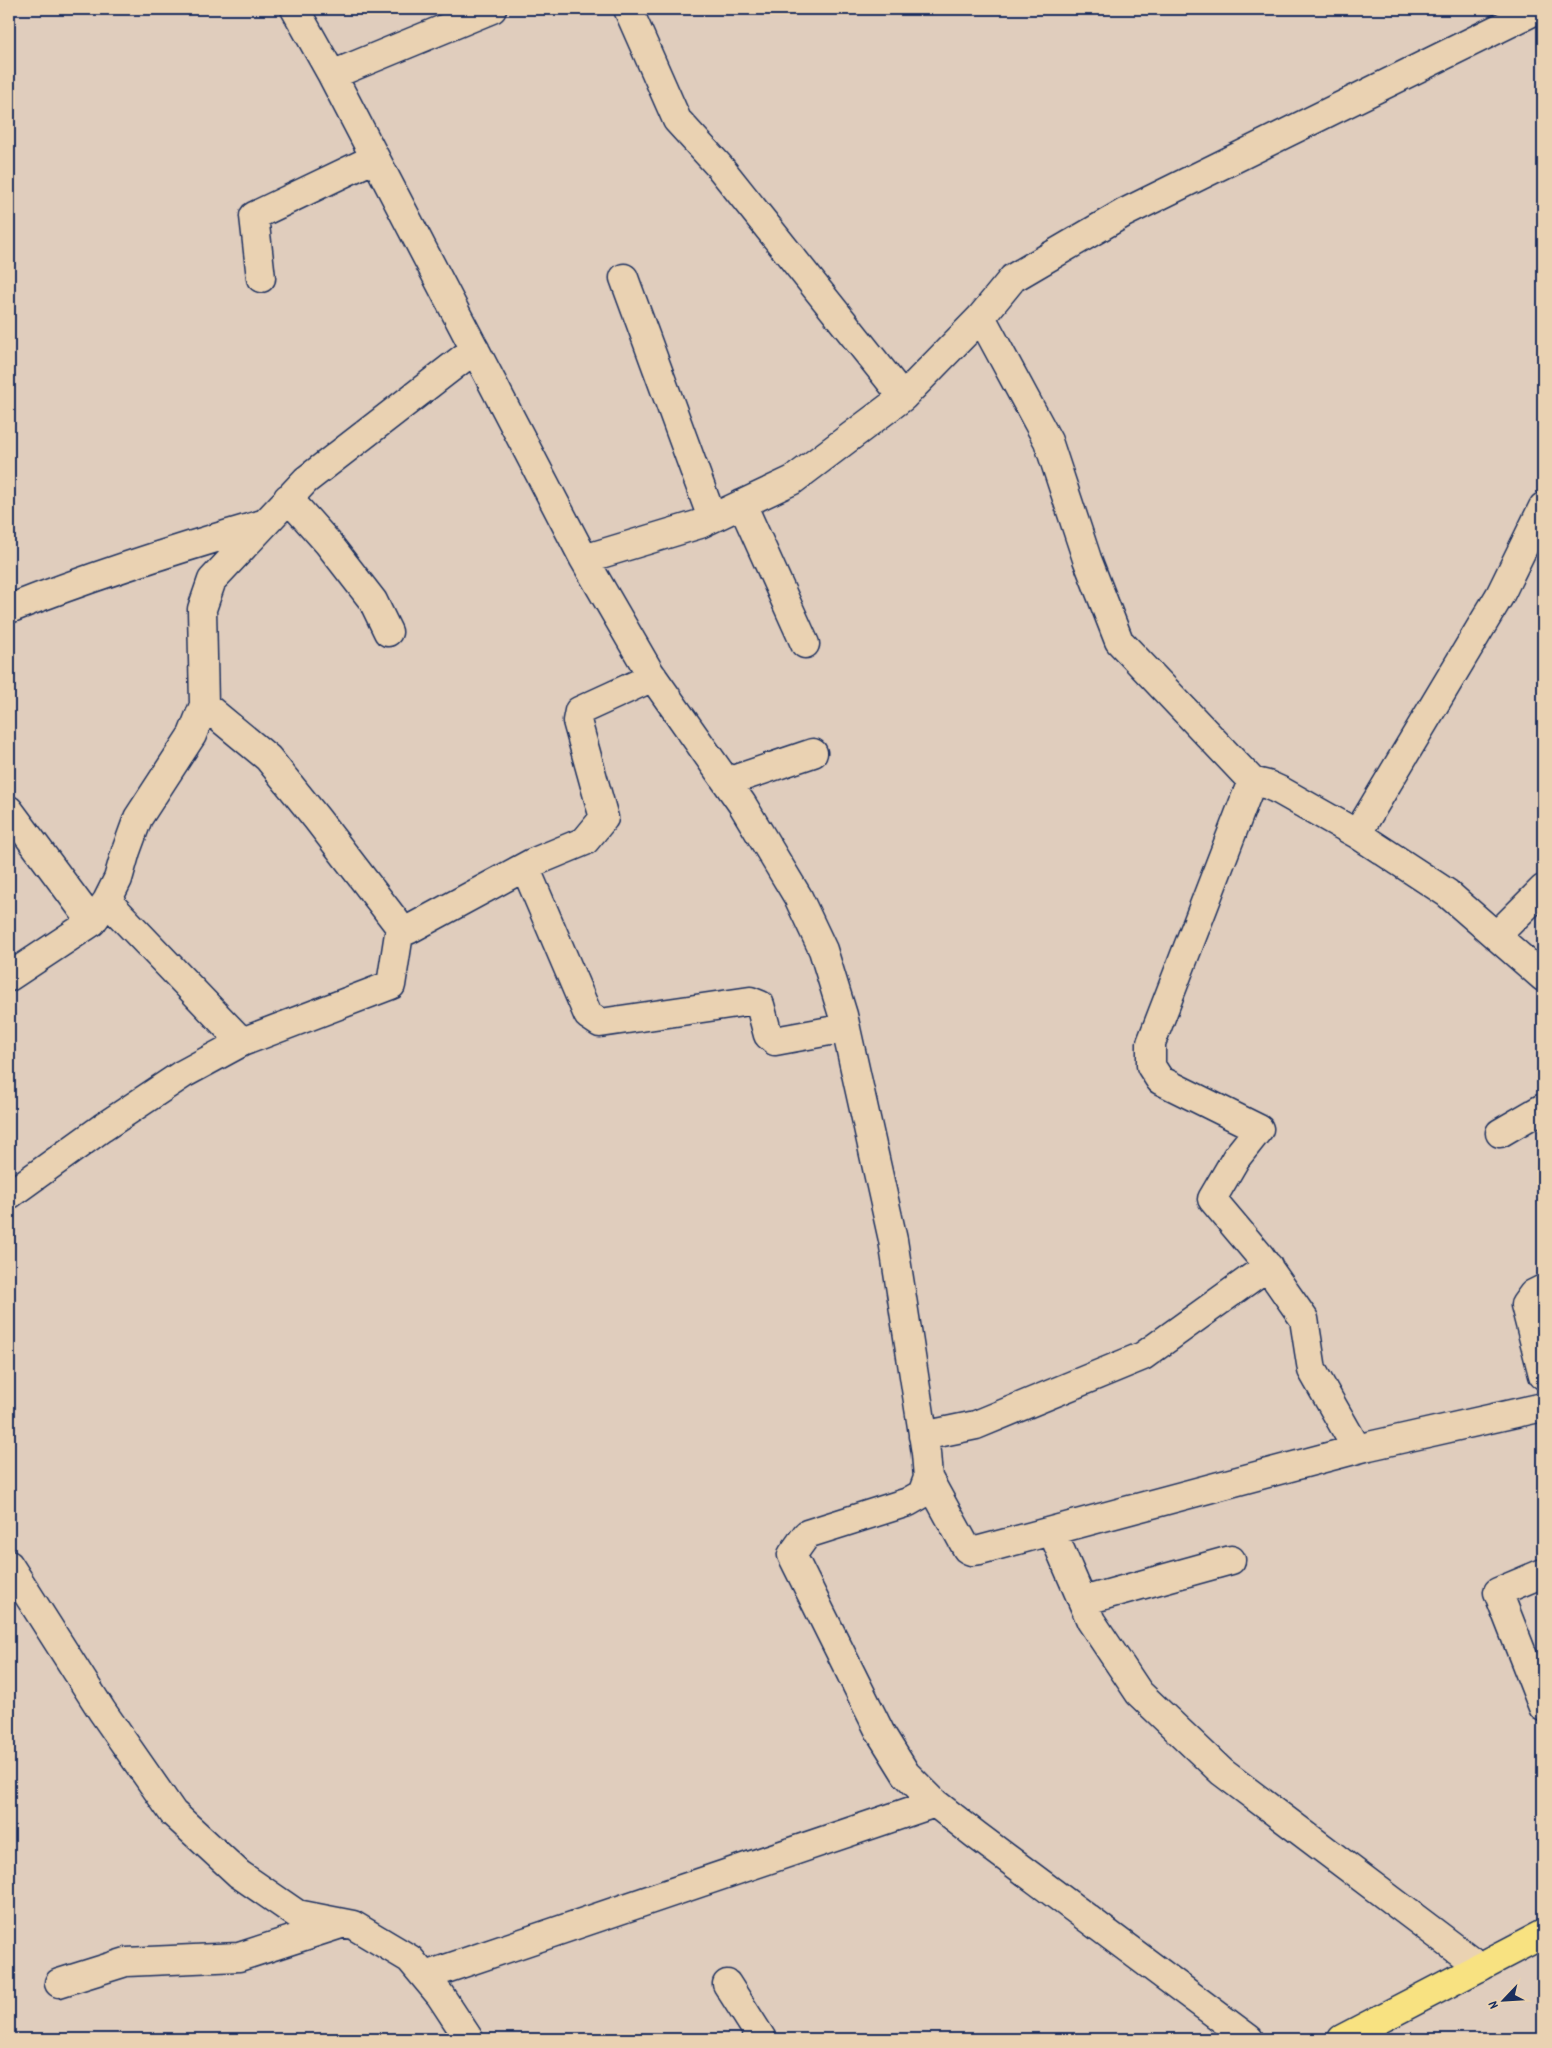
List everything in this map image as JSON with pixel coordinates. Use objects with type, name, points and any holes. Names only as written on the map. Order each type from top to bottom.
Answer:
[{"type":"main road","points":[[1342,2039],[1543,1934]]},
{"type":"street","points":[[295,9],[332,75],[584,559],[653,677],[742,804],[798,897],[823,950],[846,1028],[893,1240],[928,1478],[967,1549],[971,1551],[1052,1531],[1357,1449],[1543,1407]]},
{"type":"street","points":[[332,75],[492,9]]},
{"type":"street","points":[[628,9],[678,120],[719,166],[903,397]]},
{"type":"street","points":[[584,559],[700,524],[793,480],[903,397],[981,317],[1013,278],[1124,213],[1538,9]]},
{"type":"street","points":[[261,278],[254,216],[375,158]]},
{"type":"street","points":[[624,278],[712,518]]},
{"type":"street","points":[[981,317],[1048,441],[1088,559],[1119,642],[1252,781],[1281,791],[1357,834],[1447,893],[1543,977]]},
{"type":"street","points":[[9,977],[99,911],[118,879],[138,818],[192,735],[204,705],[202,609],[212,580],[306,480],[475,349]]},
{"type":"street","points":[[288,498],[328,543],[373,601],[388,632]]},
{"type":"street","points":[[742,504],[806,644]]},
{"type":"street","points":[[1357,834],[1500,595],[1543,507]]},
{"type":"street","points":[[9,609],[68,586],[170,551],[264,524]]},
{"type":"street","points":[[204,705],[268,758],[318,819],[400,927],[408,930],[525,868],[585,841],[604,818],[577,721],[579,711],[653,677]]},
{"type":"street","points":[[727,782],[814,753]]},
{"type":"street","points":[[1252,781],[1150,1043],[1151,1066],[1160,1080],[1259,1129],[1236,1158],[1212,1199],[1268,1266],[1304,1319],[1312,1370],[1357,1449]]},
{"type":"street","points":[[9,810],[99,911],[242,1042]]},
{"type":"street","points":[[525,868],[588,1015],[600,1023],[750,1001],[760,1005],[768,1035],[775,1042],[846,1028]]},
{"type":"street","points":[[1496,936],[1543,889]]},
{"type":"street","points":[[9,1195],[102,1128],[183,1074],[242,1042],[391,985],[400,927]]},
{"type":"street","points":[[1500,1134],[1543,1108]]},
{"type":"street","points":[[923,1436],[976,1425],[1143,1356],[1268,1266]]},
{"type":"street","points":[[1543,1289],[1533,1294],[1525,1305],[1543,1375]]},
{"type":"street","points":[[928,1478],[922,1494],[908,1502],[807,1534],[792,1555],[880,1732],[906,1774],[935,1803],[1249,2039]]},
{"type":"street","points":[[1052,1531],[1091,1621],[1139,1693],[1222,1772],[1480,1967]]},
{"type":"street","points":[[1083,1601],[1231,1560]]},
{"type":"street","points":[[9,1565],[102,1711],[173,1813],[239,1874],[297,1914],[353,1925],[410,1958],[440,1995],[469,2039]]},
{"type":"street","points":[[1543,1573],[1498,1592],[1543,1707]]},
{"type":"street","points":[[425,1976],[935,1803]]},
{"type":"street","points":[[58,1984],[126,1962],[239,1957],[344,1923]]},
{"type":"street","points":[[727,1984],[762,2039]]}]
